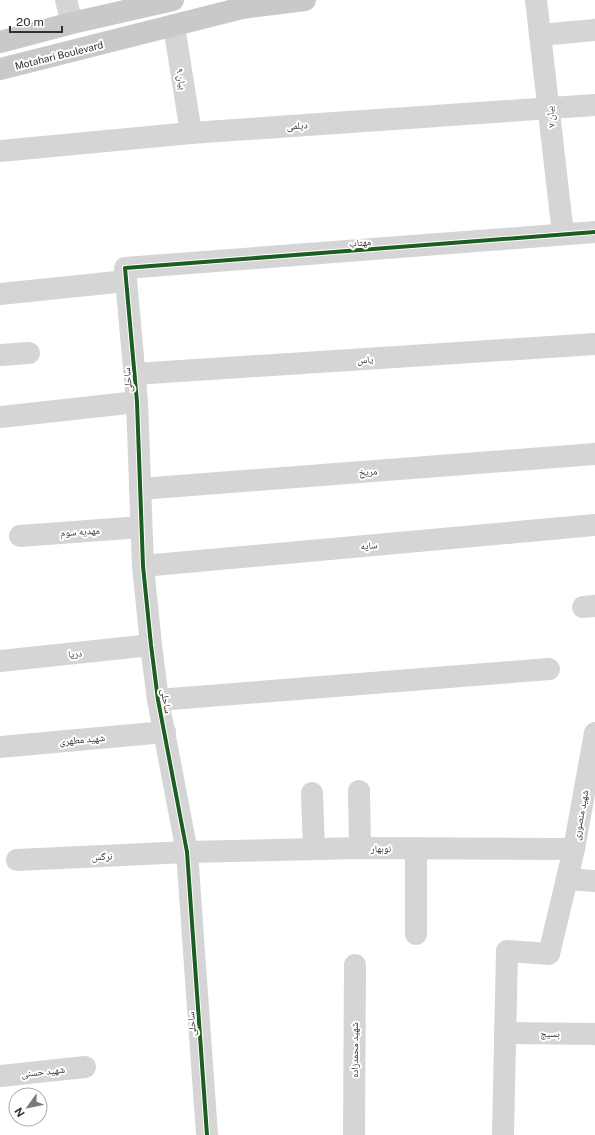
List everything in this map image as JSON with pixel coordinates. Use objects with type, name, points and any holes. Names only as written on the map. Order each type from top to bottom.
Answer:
[{"type":"main road","points":[[0,42],[72,23],[173,0]]},
{"type":"main road","name":"Motahari Boulevard","points":[[0,69],[242,8],[305,0]]},
{"type":"street","points":[[66,0],[72,23]]},
{"type":"street","name":"بیان ۷","points":[[536,0],[563,234]]},
{"type":"street","name":"بیان ۹","points":[[174,26],[190,133]]},
{"type":"street","points":[[540,35],[595,30]]},
{"type":"street","name":"دیلمی","points":[[0,151],[190,133],[595,105]]},
{"type":"street","name":"مهتاب","points":[[0,294],[126,275],[595,232]]},
{"type":"street","name":"ساحلی","points":[[126,275],[137,402],[143,566],[150,645],[158,700],[187,852],[207,1135]]},
{"type":"street","name":"یاس","points":[[134,374],[595,344]]},
{"type":"street","points":[[0,355],[29,352]]},
{"type":"street","points":[[0,417],[137,402]]},
{"type":"street","name":"مریخ","points":[[140,489],[595,454]]},
{"type":"street","name":"سایه","points":[[143,566],[595,524]]},
{"type":"street","name":"مهدیه سوم","points":[[20,536],[141,527]]},
{"type":"street","name":"دریا","points":[[0,662],[150,645]]},
{"type":"street","points":[[158,700],[549,669]]},
{"type":"street","name":"شهید مطهری","points":[[0,747],[164,732]]},
{"type":"street","name":"شهید منصوری","points":[[505,1033],[507,952],[549,954],[574,849],[595,733]]},
{"type":"street","points":[[360,791],[360,848]]},
{"type":"street","points":[[312,793],[314,849]]},
{"type":"street","name":"نوبهار","points":[[187,852],[360,848],[574,849]]},
{"type":"street","points":[[416,848],[416,934]]},
{"type":"street","name":"نرگس","points":[[18,860],[187,852]]},
{"type":"street","points":[[567,879],[595,881]]},
{"type":"street","name":"شهید محمدزاده","points":[[354,965],[354,1135]]},
{"type":"street","points":[[503,1135],[505,1033]]},
{"type":"street","name":"بسیج","points":[[505,1033],[595,1034]]},
{"type":"street","name":"شهید حسنی","points":[[0,1076],[85,1067]]},
{"type":"cycle path","points":[[207,1135],[187,852],[158,700],[143,566],[137,402],[125,268],[595,232]]}]
